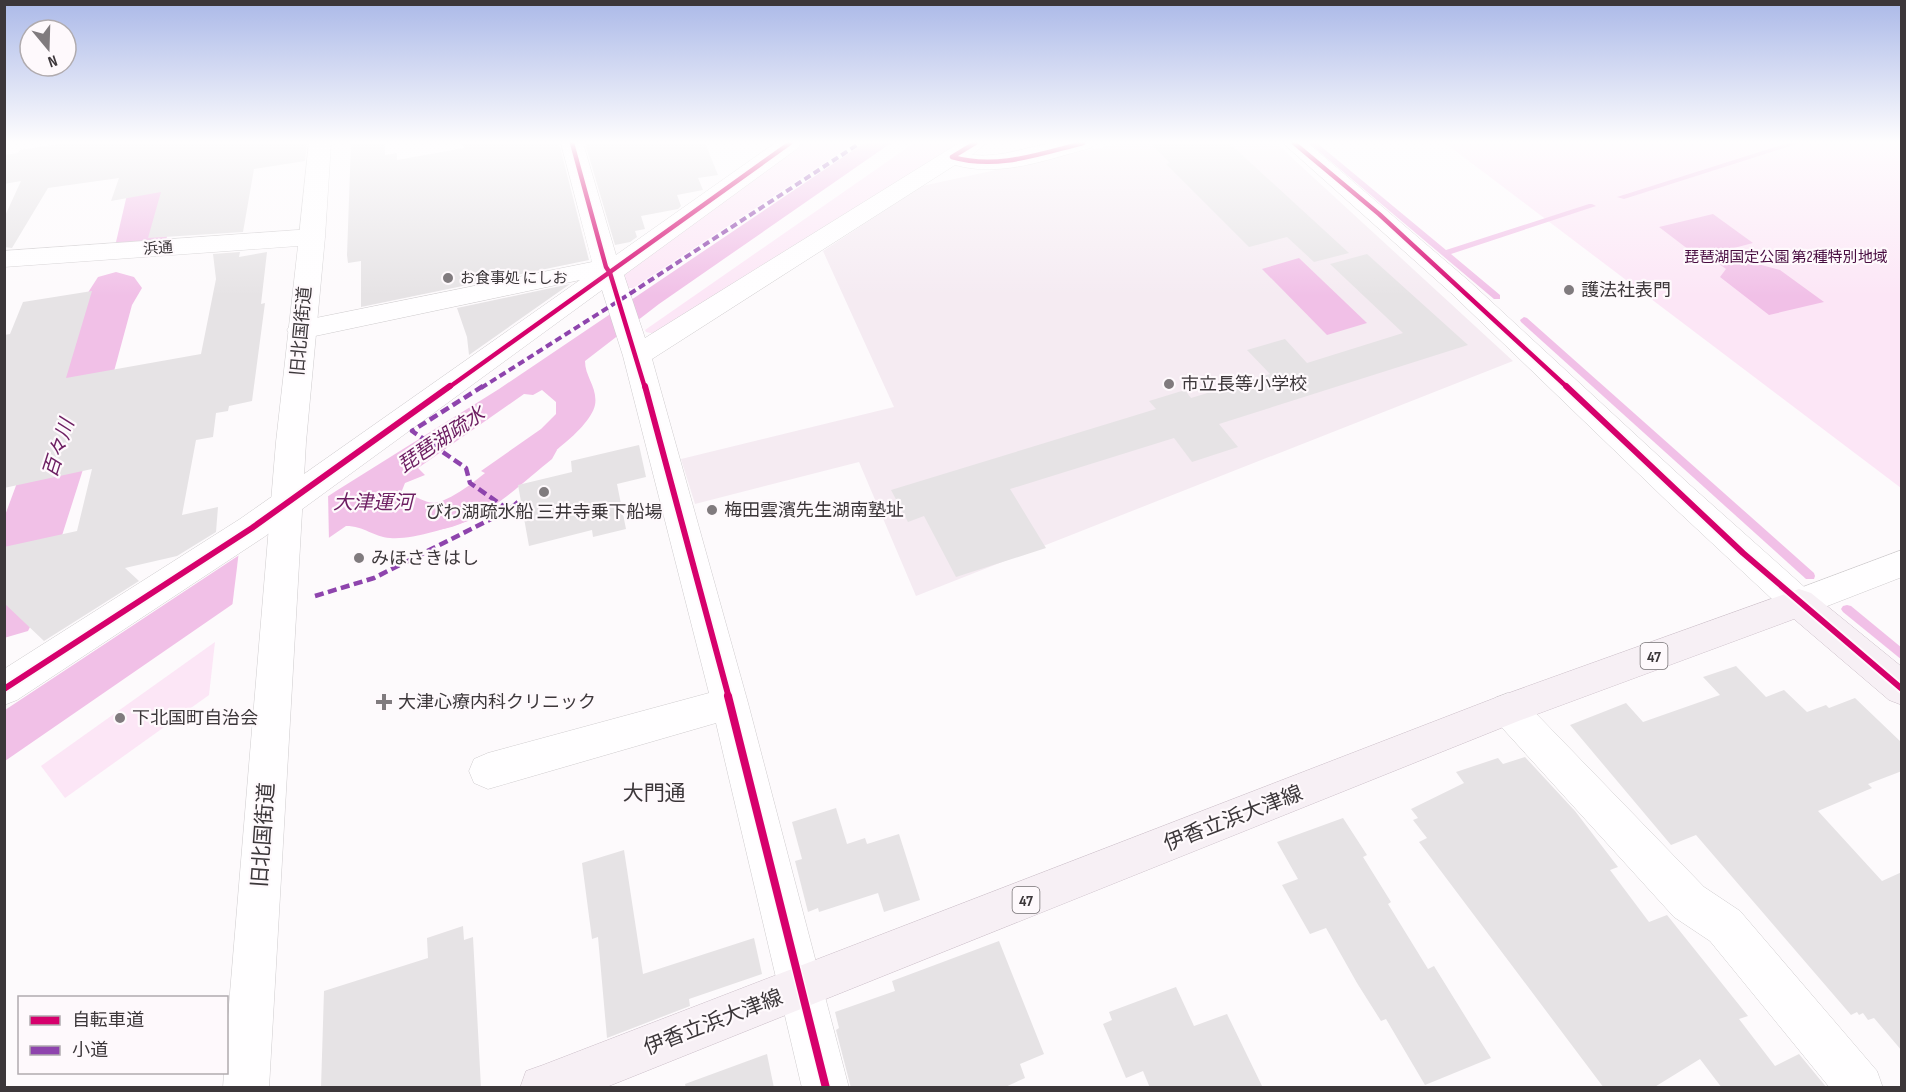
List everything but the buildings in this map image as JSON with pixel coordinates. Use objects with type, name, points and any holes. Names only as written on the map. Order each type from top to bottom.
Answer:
[{"type":"main road","points":[[1800,603],[1902,689]]},
{"type":"main road","name":"伊香立浜大津線","points":[[543,1088],[1508,709],[1800,603]]},
{"type":"street","name":"旧北国街道","points":[[246,1088],[286,511],[301,330],[316,194]]},
{"type":"street","points":[[587,194],[610,275],[636,354],[730,703],[826,1088]]},
{"type":"street","points":[[4,689],[286,511],[721,194]]},
{"type":"street","points":[[636,354],[894,194]]},
{"type":"street","points":[[1355,194],[1474,300],[1743,553],[1800,603],[1902,563]]},
{"type":"street","name":"浜通","points":[[4,259],[312,237]]},
{"type":"street","points":[[301,330],[610,275]]},
{"type":"street","points":[[488,771],[730,703]]},
{"type":"street","points":[[1508,709],[1689,902],[1725,926],[1860,1088]]},
{"type":"shaded area","name":"市立長等小学校","points":[[910,194],[1331,194],[1513,361],[916,596],[859,462],[695,504],[681,459],[894,407],[823,251]]},
{"type":"green space","points":[[731,194],[777,194],[633,288],[626,288],[624,271]]},
{"type":"green space","points":[[841,194],[881,194],[655,334],[645,330]]},
{"type":"green space","name":"琵琶湖国定公園 第2種特別地域","points":[[1512,194],[1901,194],[1901,488]]},
{"type":"green space","points":[[215,642],[209,695],[65,798],[41,766]]},
{"type":"water","name":"大津運河","points":[[788,194],[818,194],[659,304],[585,361],[595,393],[595,405],[582,427],[544,460],[508,485],[481,471],[541,429],[556,414],[556,402],[542,390],[533,395],[524,394],[418,468],[425,475],[405,483],[401,493],[412,500],[424,505],[442,504],[468,521],[429,533],[399,538],[384,537],[346,526],[5,761],[5,710],[336,491],[499,389]]},
{"type":"water","points":[[1713,214],[1753,243],[1734,248],[1754,263],[1780,270],[1824,302],[1769,315],[1720,277],[1726,269],[1706,254],[1697,256],[1659,227]]},
{"type":"water","points":[[1299,258],[1367,323],[1327,335],[1262,269]]},
{"type":"pier","points":[[328,493],[329,542],[232,608],[239,551]]},
{"type":"waterway","name":"百々川","points":[[141,242],[151,194]]},
{"type":"waterway","points":[[1374,194],[1497,297]]},
{"type":"waterway","points":[[1621,197],[1631,194]]},
{"type":"waterway","points":[[1446,253],[1592,206]]},
{"type":"waterway","name":"百々川","points":[[4,611],[85,375],[106,305],[116,288]]},
{"type":"waterway","points":[[1524,320],[1810,576]]},
{"type":"waterway","points":[[406,509],[423,517],[438,516],[454,511],[501,482],[540,450]]},
{"type":"waterway","points":[[1847,609],[1902,655]]},
{"type":"marked path","points":[[509,510],[470,483],[466,468],[412,431],[631,293],[782,194]]},
{"type":"marked path","points":[[1710,261],[1745,252]]},
{"type":"marked path","points":[[315,596],[374,578],[509,510],[521,499]]},
{"type":"cycle path","points":[[586,194],[606,267],[610,273],[637,356],[730,703],[826,1088]]},
{"type":"cycle path","points":[[4,689],[252,528],[719,194]]},
{"type":"cycle path","points":[[1355,194],[1482,307],[1743,553],[1902,689]]},
{"type":"place","name":"お食事処 にしお","points":[[448,278]]},
{"type":"place","name":"護法社表門","points":[[1569,290]]},
{"type":"place","name":"市立長等小学校","points":[[1169,384]]},
{"type":"place","name":"びわ湖疏水船 三井寺乗下船場","points":[[544,492]]},
{"type":"place","name":"梅田雲濱先生湖南塾址","points":[[712,510]]},
{"type":"place","name":"みほさきはし","points":[[359,558]]},
{"type":"place","name":"大津心療内科クリニック","points":[[384,702]]},
{"type":"place","name":"下北国町自治会","points":[[120,718]]},
{"type":"district","name":"大門通","points":[[654,793]]},
{"type":"water label","name":"琵琶湖疏水","points":[[441,439]]}]
